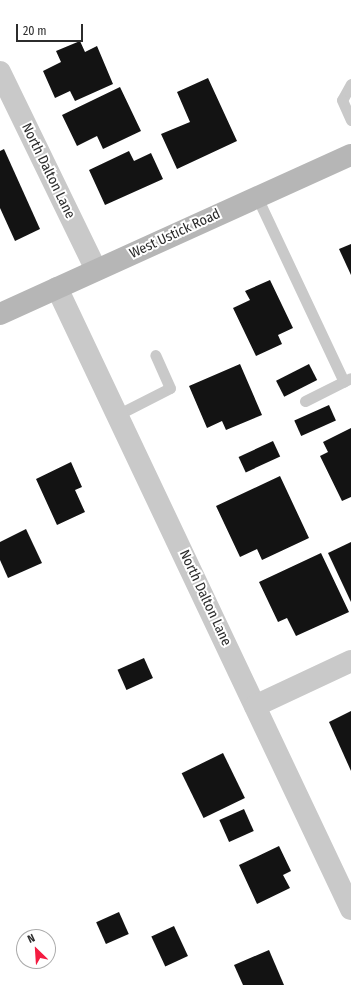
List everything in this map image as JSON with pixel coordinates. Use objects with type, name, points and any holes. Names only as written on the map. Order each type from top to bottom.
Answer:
[{"type":"main road","name":"West Ustick Road","points":[[0,314],[351,155]]},
{"type":"street","name":"North Dalton Lane","points":[[0,72],[96,270]]},
{"type":"street","name":"North Dalton Lane","points":[[57,288],[119,414],[351,909]]},
{"type":"street","points":[[255,706],[351,661]]},
{"type":"lane","points":[[351,84],[342,100],[351,120]]},
{"type":"lane","points":[[256,197],[347,380],[305,401]]},
{"type":"lane","points":[[119,414],[170,388],[155,355]]},
{"type":"building","points":[[80,41],[85,52],[97,46],[113,84],[75,101],[70,91],[55,98],[43,71],[61,62],[56,51]]},
{"type":"building","points":[[208,78],[237,141],[177,169],[161,134],[190,122],[177,92]]},
{"type":"building","points":[[120,87],[141,131],[103,149],[97,136],[77,146],[62,115]]},
{"type":"building","points":[[4,149],[40,229],[15,241],[0,208],[0,151]]},
{"type":"building","points":[[129,151],[134,161],[151,153],[163,179],[105,205],[89,170]]},
{"type":"building","points":[[351,244],[351,275],[339,249]]},
{"type":"building","points":[[270,280],[293,328],[278,335],[282,344],[256,356],[233,308],[250,300],[245,291]]},
{"type":"building","points":[[240,364],[262,415],[226,430],[222,421],[207,428],[189,386]]},
{"type":"building","points":[[309,364],[317,380],[284,397],[276,381]]},
{"type":"building","points":[[329,405],[336,421],[301,436],[294,420]]},
{"type":"building","points":[[351,428],[351,497],[342,501],[320,456],[328,452],[323,442]]},
{"type":"building","points":[[273,441],[280,456],[246,472],[239,457]]},
{"type":"building","points":[[71,462],[82,487],[75,490],[85,512],[57,525],[36,479]]},
{"type":"building","points":[[280,476],[309,538],[262,560],[257,549],[240,557],[216,506]]},
{"type":"building","points":[[26,529],[42,563],[8,578],[0,560],[0,542]]},
{"type":"building","points":[[351,542],[351,602],[328,553]]},
{"type":"building","points":[[321,553],[349,612],[296,636],[287,618],[278,622],[259,582]]},
{"type":"building","points":[[144,658],[153,678],[126,690],[118,670]]},
{"type":"building","points":[[351,711],[351,771],[329,722]]},
{"type":"building","points":[[223,753],[245,798],[204,818],[182,773]]},
{"type":"building","points":[[244,809],[254,831],[229,842],[219,820]]},
{"type":"building","points":[[279,846],[291,871],[283,875],[290,888],[257,904],[239,865]]},
{"type":"building","points":[[119,912],[129,934],[106,944],[96,922]]},
{"type":"building","points":[[174,926],[188,956],[165,966],[151,937]]},
{"type":"building","points":[[269,950],[284,985],[243,985],[234,965]]}]
